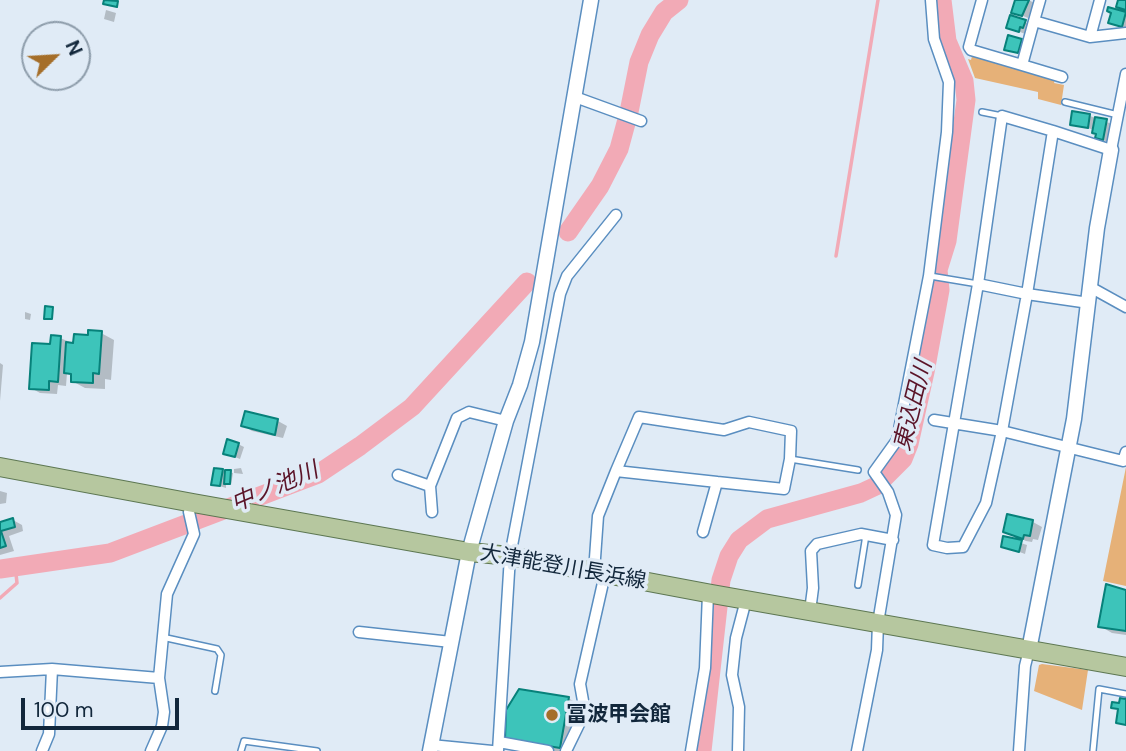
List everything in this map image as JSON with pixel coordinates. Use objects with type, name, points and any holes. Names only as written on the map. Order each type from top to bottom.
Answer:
[{"type":"main road","name":"大津能登川長浜線","points":[[0,467],[195,507],[265,515],[469,552],[510,556],[1126,667]]},
{"type":"street","points":[[548,751],[430,748],[469,552],[531,342],[591,0]]},
{"type":"street","points":[[857,751],[877,650],[878,623],[896,515],[888,492],[874,471],[897,440],[930,276],[947,132],[949,82],[934,39],[931,0]]},
{"type":"street","points":[[982,0],[969,47],[971,50],[1062,77]]},
{"type":"street","points":[[1022,65],[1040,0]]},
{"type":"street","points":[[1090,37],[1100,0]]},
{"type":"street","points":[[1034,21],[1090,37],[1126,33]]},
{"type":"street","points":[[1019,751],[1025,666],[1068,448],[1097,228],[1111,150],[1121,115],[1126,74]]},
{"type":"street","points":[[575,97],[641,121]]},
{"type":"street","points":[[1053,131],[1027,295],[986,503],[963,547],[933,545],[978,284],[1002,116],[1053,131],[1111,150]]},
{"type":"street","points":[[497,748],[510,556],[559,294],[567,276],[616,215]]},
{"type":"street","points":[[978,284],[1027,295],[1089,303]]},
{"type":"street","points":[[1090,287],[1126,307]]},
{"type":"street","points":[[432,512],[430,486],[457,418],[469,412],[506,421]]},
{"type":"street","points":[[566,751],[585,712],[580,684],[600,573],[598,516],[616,471],[639,417],[724,430],[749,422],[791,431],[790,459],[784,489],[616,471]]},
{"type":"street","points":[[934,420],[1002,430],[1123,461],[1126,452]]},
{"type":"street","points":[[398,475],[430,486]]},
{"type":"street","points":[[703,532],[718,482]]},
{"type":"street","points":[[151,751],[162,726],[164,712],[159,678],[167,594],[194,534],[195,507]]},
{"type":"street","points":[[810,611],[813,588],[811,551],[817,544],[861,534],[893,540]]},
{"type":"street","points":[[691,751],[705,668],[710,594]]},
{"type":"street","points":[[738,751],[739,707],[732,675],[740,599]]},
{"type":"street","points":[[359,632],[451,642]]},
{"type":"street","points":[[0,671],[52,669],[159,678]]},
{"type":"street","points":[[42,751],[49,734],[52,669]]},
{"type":"lane","points":[[1065,102],[1121,115]]},
{"type":"lane","points":[[982,112],[1002,116]]},
{"type":"lane","points":[[930,276],[978,284]]},
{"type":"lane","points":[[790,459],[858,470]]},
{"type":"lane","points":[[858,585],[866,535]]},
{"type":"lane","points":[[162,637],[217,649],[221,655],[215,691]]},
{"type":"lane","points":[[1093,751],[1098,689],[1126,694]]},
{"type":"lane","points":[[240,751],[244,741],[317,751]]},
{"type":"shaded area","points":[[972,56],[1055,79],[1054,83],[1064,85],[1061,105],[1038,99],[1038,92],[975,78],[968,59],[971,60]]},
{"type":"shaded area","points":[[1126,467],[1126,586],[1103,581]]},
{"type":"shaded area","points":[[1039,665],[1088,670],[1082,710],[1034,691]]},
{"type":"building","points":[[104,0],[118,1],[117,7],[103,4]]},
{"type":"building","points":[[1015,0],[1029,0],[1022,16],[1011,13]]},
{"type":"building","points":[[1118,0],[1126,0],[1126,10],[1116,7]]},
{"type":"building","points":[[1108,7],[1126,12],[1122,27],[1108,23],[1111,13],[1107,11]]},
{"type":"building","points":[[1010,15],[1026,20],[1019,32],[1006,28]]},
{"type":"building","points":[[1008,35],[1022,39],[1018,53],[1004,50]]},
{"type":"building","points":[[1072,111],[1090,114],[1088,128],[1070,125]]},
{"type":"building","points":[[1095,117],[1107,119],[1103,140],[1095,138],[1096,134],[1092,133]]},
{"type":"building","points":[[45,306],[53,307],[52,319],[44,319]]},
{"type":"building","points":[[88,330],[102,331],[99,374],[93,373],[93,383],[71,382],[71,374],[64,373],[66,342],[73,343],[74,334],[88,335]]},
{"type":"building","points":[[51,335],[61,336],[58,382],[49,381],[49,390],[29,389],[32,343],[50,344]]},
{"type":"building","points":[[245,411],[278,419],[275,435],[241,426]]},
{"type":"building","points":[[227,439],[239,443],[235,457],[223,454]]},
{"type":"building","points":[[214,468],[223,469],[220,486],[211,485]]},
{"type":"building","points":[[225,470],[231,470],[230,484],[224,484]]},
{"type":"building","points":[[1007,514],[1033,520],[1030,536],[1024,535],[1023,539],[1003,532]]},
{"type":"building","points":[[13,518],[15,527],[1,531],[6,546],[0,548],[0,522]]},
{"type":"building","points":[[1003,536],[1022,540],[1019,552],[1001,547]]},
{"type":"building","points":[[1106,584],[1126,590],[1126,631],[1098,627]]},
{"type":"building","name":"冨波甲会館","points":[[519,689],[569,697],[560,748],[505,739],[506,710]]},
{"type":"building","points":[[1120,698],[1126,699],[1126,725],[1116,723],[1118,709],[1111,708],[1112,702],[1119,703]]},
{"type":"waterway","name":"中ノ池川","points":[[568,232],[600,186],[619,149],[639,62],[650,35],[664,12],[679,0]]},
{"type":"waterway","points":[[836,256],[878,0]]},
{"type":"waterway","name":"東込田川","points":[[702,751],[721,580],[729,556],[739,540],[767,519],[861,493],[876,486],[903,459],[909,444],[940,290],[938,270],[947,241],[966,100],[964,81],[947,41],[942,0]]},
{"type":"waterway","name":"中ノ池川","points":[[0,569],[110,553],[318,474],[412,407],[527,282]]},
{"type":"waterway","points":[[0,598],[17,583],[15,565]]},
{"type":"place","name":"冨波甲会館","points":[[552,715]]}]
